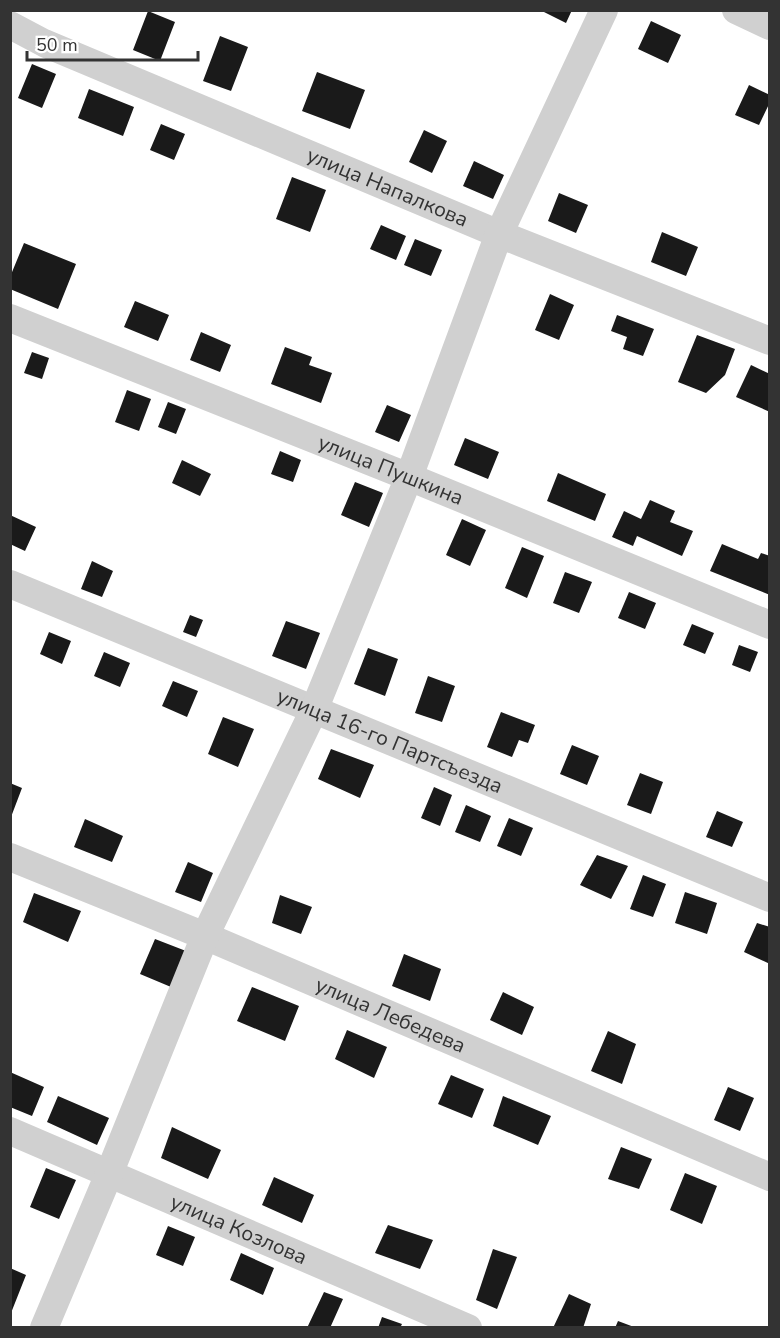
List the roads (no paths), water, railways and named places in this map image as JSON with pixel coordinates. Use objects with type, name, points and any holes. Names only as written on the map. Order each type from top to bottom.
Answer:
[{"type":"street","points":[[44,1328],[205,936],[314,710],[409,477],[499,234],[604,10]]},
{"type":"street","points":[[736,10],[770,26]]},
{"type":"street","name":"улица Напалкова","points":[[10,25],[44,43],[499,234],[770,341]]},
{"type":"street","name":"улица Пушкина","points":[[10,318],[409,477],[770,625]]},
{"type":"street","name":"улица 16-го Партсъезда","points":[[10,584],[770,898]]},
{"type":"street","name":"улица Лебедева","points":[[10,857],[205,936],[770,1177]]},
{"type":"street","name":"улица Козлова","points":[[10,1131],[468,1328]]}]
